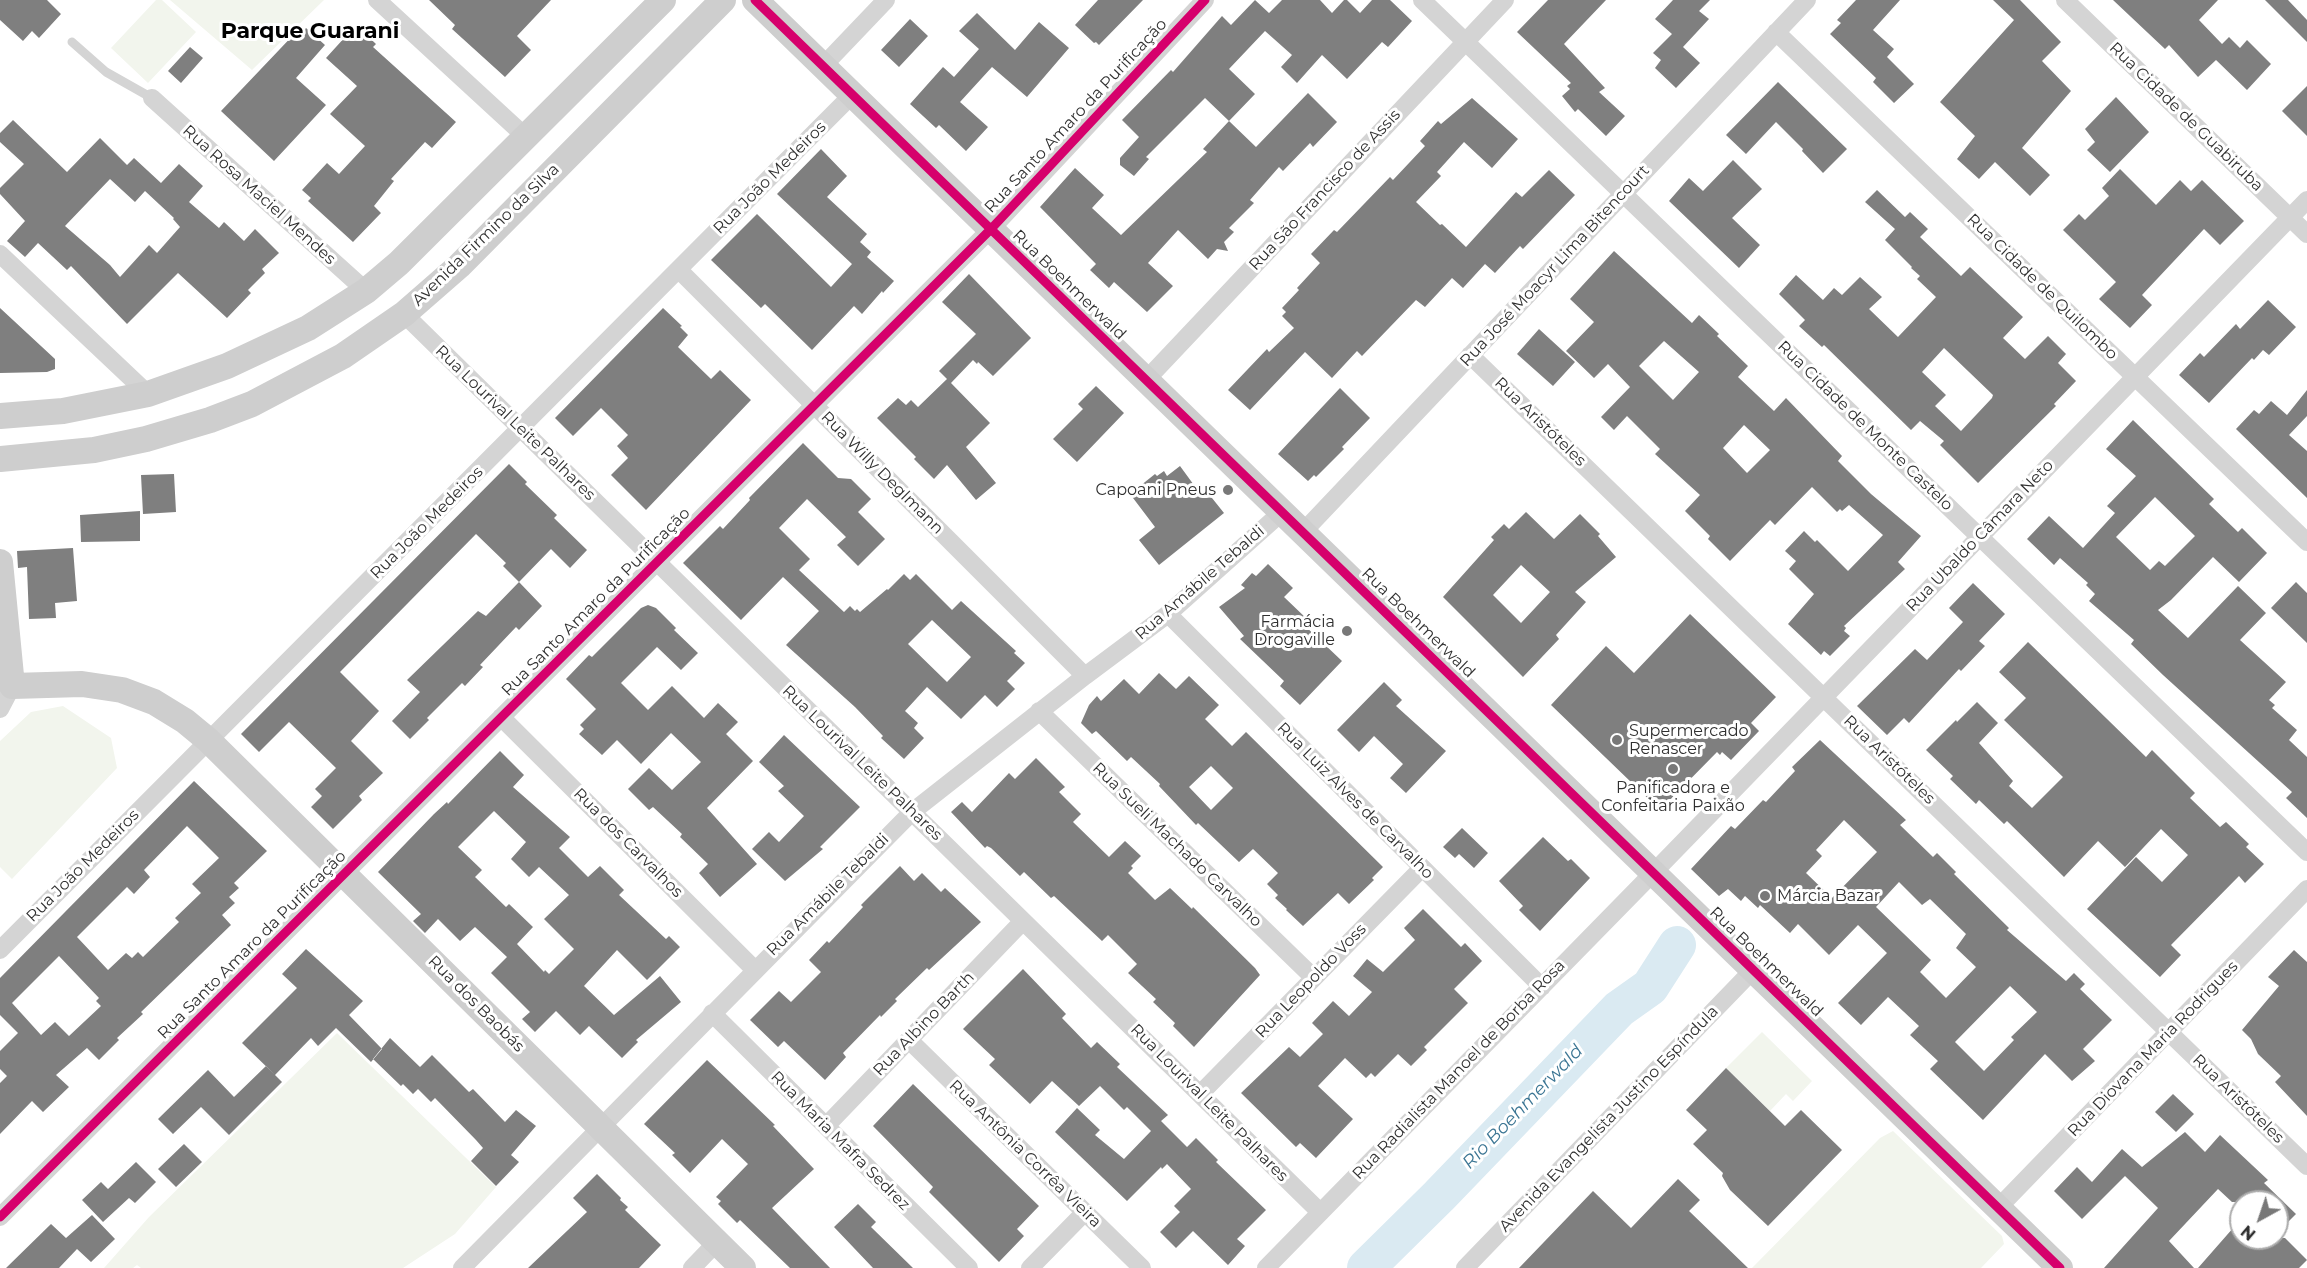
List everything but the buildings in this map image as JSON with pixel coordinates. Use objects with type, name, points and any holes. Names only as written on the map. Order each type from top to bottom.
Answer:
[{"type":"street","points":[[377,0],[527,138]]},
{"type":"street","points":[[0,416],[63,411],[148,394],[227,366],[308,328],[366,291],[399,263],[663,0]]},
{"type":"street","name":"Avenida Firmino da Silva","points":[[0,459],[94,450],[147,439],[210,420],[252,404],[343,356],[404,314],[459,266],[723,0]]},
{"type":"street","name":"Rua Boehmerwald","points":[[755,0],[2060,1268]]},
{"type":"street","points":[[823,66],[886,0]]},
{"type":"street","name":"Rua Santo Amaro da Purificação","points":[[0,1217],[991,229],[1205,0]]},
{"type":"street","name":"Rua Cidade de Monte Castelo","points":[[1422,0],[2307,852]]},
{"type":"street","name":"Rua São Francisco de Assis","points":[[1146,380],[1505,0]]},
{"type":"street","name":"Rua José Moacyr Lima Bitencourt","points":[[1303,532],[1807,0]]},
{"type":"street","name":"Rua Cidade de Guabiruba","points":[[2065,0],[2307,234]]},
{"type":"street","name":"Rua Cidade de Quilombo","points":[[1776,32],[2307,542]]},
{"type":"street","name":"Rua João Medeiros","points":[[0,950],[852,95]]},
{"type":"street","name":"Rua Rosa Maciel Mendes","points":[[152,98],[366,291]]},
{"type":"street","name":"Rua Ubaldo Câmara Neto","points":[[1653,873],[2307,200]]},
{"type":"street","points":[[0,254],[148,394]]},
{"type":"street","name":"Rua Willy Deglmann","points":[[679,270],[1085,676]]},
{"type":"street","name":"Rua Lourival Leite Palhares","points":[[404,314],[1320,1212]]},
{"type":"street","name":"Rua Aristóteles","points":[[1470,355],[2307,1166]]},
{"type":"street","name":"Rua Amábile Tebaldi","points":[[462,1268],[754,969],[912,812],[1039,711],[1168,614],[1282,512]]},
{"type":"street","points":[[0,562],[6,686],[0,709]]},
{"type":"street","name":"Rua Luiz Alves de Carvalho","points":[[1168,614],[1542,987]]},
{"type":"street","name":"Rua dos Baobás","points":[[6,686],[82,684],[122,690],[154,702],[185,721],[208,740],[743,1268]]},
{"type":"street","name":"Rua Sueli Machado Carvalho","points":[[1039,711],[1314,978]]},
{"type":"street","name":"Rua dos Carvalhos","points":[[501,717],[754,969]]},
{"type":"street","name":"Rua Leopoldo Voss","points":[[1200,1094],[1422,868]]},
{"type":"street","name":"Rua Radialista Manoel de Borba Rosa","points":[[1266,1268],[1653,873]]},
{"type":"street","name":"Rua Diovana Maria Rodrigues","points":[[1998,1208],[2307,889]]},
{"type":"street","name":"Rua Albino Barth","points":[[826,1126],[1023,921]]},
{"type":"street","name":"Avenida Evangelista Justino Espíndula","points":[[1465,1268],[1753,970]]},
{"type":"street","name":"Rua Maria Mafra Sedrez","points":[[711,1013],[969,1268]]},
{"type":"street","name":"Rua Antônia Corrêa Vieira","points":[[909,1040],[1142,1268]]},
{"type":"street","points":[[1030,1268],[1085,1212]]},
{"type":"street","points":[[692,1268],[717,1242]]},
{"type":"lane","points":[[72,42],[106,72],[152,98]]},
{"type":"shaded area","points":[[156,0],[162,0],[196,32],[148,83],[111,48]]},
{"type":"shaded area","points":[[170,0],[324,0],[252,70]]},
{"type":"shaded area","points":[[63,706],[111,738],[117,768],[12,879],[0,867],[0,741],[31,712]]},
{"type":"shaded area","points":[[1762,1032],[1812,1081],[1793,1101],[1786,1094],[1770,1111],[1726,1068]]},
{"type":"shaded area","points":[[337,1033],[496,1187],[455,1234],[403,1268],[141,1268],[137,1265],[133,1268],[104,1268],[149,1217]]},
{"type":"shaded area","points":[[1893,1131],[2002,1236],[2004,1244],[1981,1268],[1752,1268],[1880,1138]]},
{"type":"waterway","name":"Rio Boehmerwald","points":[[1366,1268],[1439,1196],[1619,1009],[1650,987],[1677,945]]},
{"type":"cycle path","points":[[755,0],[2060,1268]]},
{"type":"cycle path","points":[[0,1217],[991,229],[1205,0]]},
{"type":"place","name":"Capoani Pneus","points":[[1228,490]]},
{"type":"place","name":"Farmácia Drogaville","points":[[1347,631]]},
{"type":"place","name":"Supermercado Renascer","points":[[1617,740]]},
{"type":"place","name":"Panificadora e Confeitaria Paixão","points":[[1673,769]]},
{"type":"place","name":"Márcia Bazar","points":[[1765,896]]},
{"type":"district","name":"Parque Guarani","points":[[310,32]]}]
